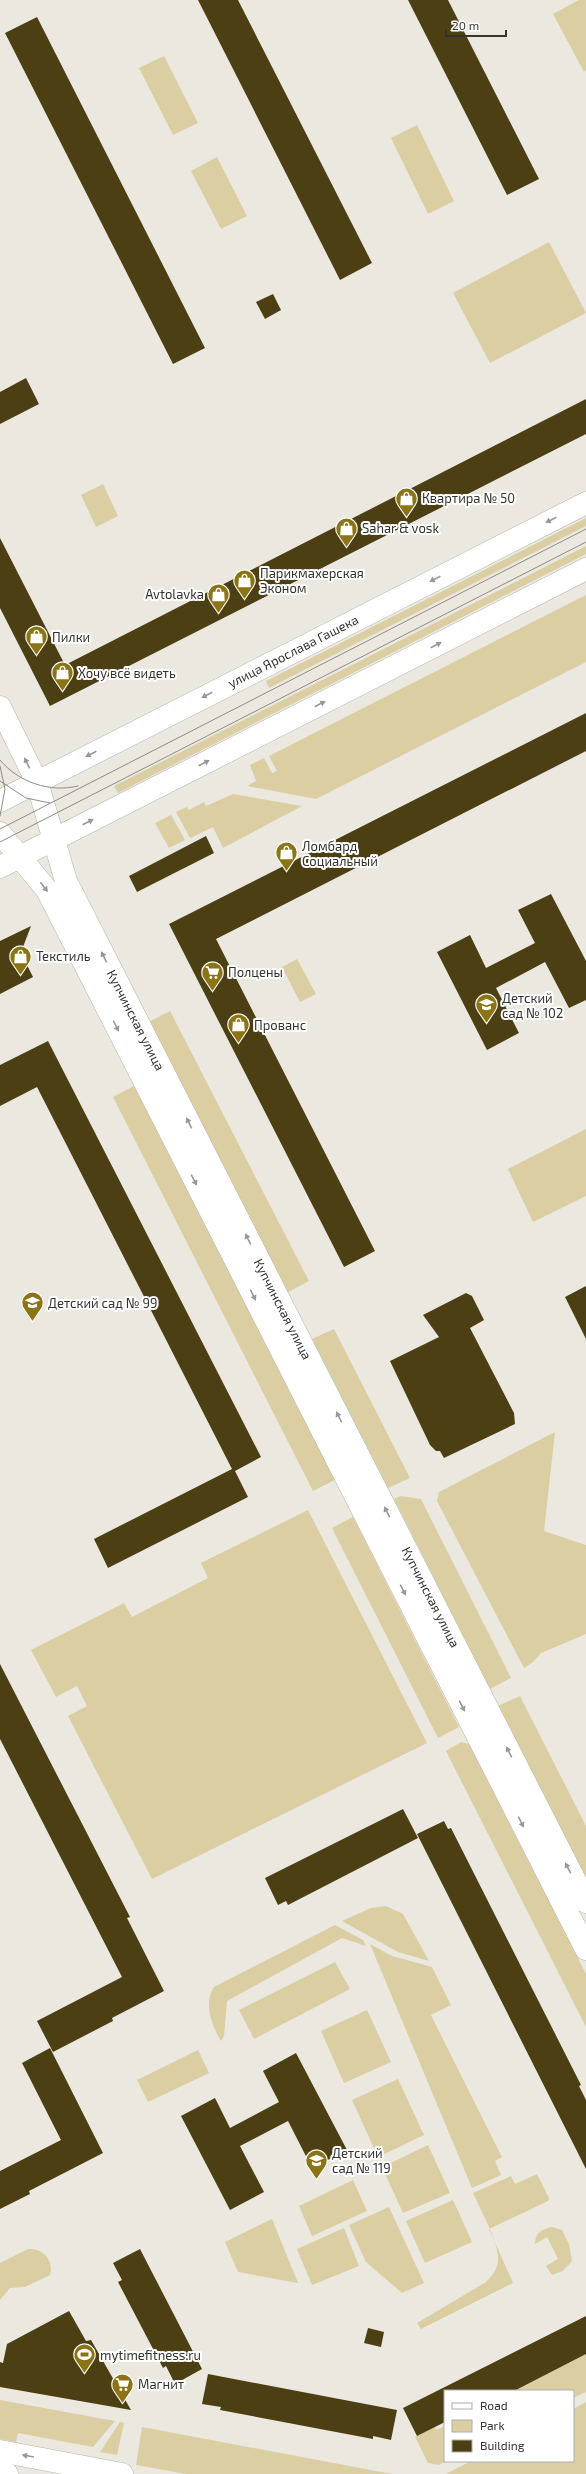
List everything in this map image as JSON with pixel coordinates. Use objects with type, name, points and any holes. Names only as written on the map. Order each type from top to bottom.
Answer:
[{"type":"street","name":"улица Ярослава Гашека","points":[[0,801],[586,503]]},
{"type":"street","points":[[0,867],[586,569]]},
{"type":"street","name":"Купчинская улица","points":[[0,707],[37,782],[66,881],[586,1902]]},
{"type":"street","name":"Купчинская улица","points":[[0,833],[50,897],[586,1949]]},
{"type":"street","points":[[0,2451],[122,2474]]},
{"type":"street","points":[[0,2473],[7,2474]]},
{"type":"green space","points":[[579,0],[586,0],[586,70],[584,72],[553,14]]},
{"type":"green space","points":[[164,56],[198,123],[173,135],[139,68]]},
{"type":"green space","points":[[417,125],[454,201],[428,214],[391,138]]},
{"type":"green space","points":[[217,157],[247,216],[221,229],[191,171]]},
{"type":"green space","points":[[549,242],[586,313],[490,363],[453,293]]},
{"type":"green space","points":[[103,484],[118,516],[96,527],[81,495]]},
{"type":"green space","points":[[586,518],[586,526],[269,688],[266,681]]},
{"type":"green space","points":[[586,546],[586,554],[118,793],[114,786]]},
{"type":"green space","points":[[586,595],[586,662],[316,799],[247,786],[256,781],[250,765],[264,758],[272,773],[277,771],[269,756]]},
{"type":"green space","points":[[233,794],[302,806],[223,848],[213,827],[190,838],[176,812],[187,807],[189,810],[204,802],[206,806]]},
{"type":"green space","points":[[171,815],[185,840],[169,848],[155,823]]},
{"type":"green space","points":[[297,959],[316,994],[300,1002],[282,967]]},
{"type":"green space","points":[[170,1011],[309,1281],[288,1292],[149,1022]]},
{"type":"green space","points":[[134,1086],[335,1480],[313,1491],[113,1097]]},
{"type":"green space","points":[[586,1129],[586,1196],[533,1222],[508,1169]]},
{"type":"green space","points":[[334,1329],[410,1478],[388,1488],[312,1339]]},
{"type":"green space","points":[[555,1432],[544,1531],[586,1545],[586,1634],[541,1653],[533,1662],[524,1668],[437,1501],[439,1492]]},
{"type":"green space","points":[[401,1496],[421,1499],[511,1678],[490,1689],[394,1499]]},
{"type":"green space","points":[[308,1510],[427,1743],[152,1879],[68,1716],[87,1706],[77,1686],[56,1697],[31,1650],[124,1603],[132,1617],[208,1578],[201,1563]]},
{"type":"green space","points":[[353,1517],[459,1727],[438,1738],[332,1528]]},
{"type":"green space","points":[[520,1696],[586,1826],[586,1878],[498,1706]]},
{"type":"green space","points":[[461,1742],[469,1744],[586,1974],[586,2027],[446,1751]]},
{"type":"green space","points":[[386,1906],[403,1914],[429,1961],[398,1952],[342,1921],[371,1908]]},
{"type":"green space","points":[[335,1925],[363,1940],[366,1946],[342,1938],[227,2001],[224,2036],[221,2041],[212,2022],[209,2007],[209,2000],[214,1987]]},
{"type":"green space","points":[[370,1944],[392,1956],[432,1967],[451,2005],[431,2015],[502,2157],[495,2161],[501,2175],[472,2188]]},
{"type":"green space","points":[[335,1962],[350,1989],[254,2039],[239,2010]]},
{"type":"green space","points":[[367,2010],[391,2062],[344,2083],[321,2031]]},
{"type":"green space","points":[[198,2050],[209,2073],[148,2102],[137,2080]]},
{"type":"green space","points":[[398,2079],[424,2135],[378,2157],[352,2100]]},
{"type":"green space","points":[[428,2145],[450,2193],[403,2213],[382,2167]]},
{"type":"green space","points":[[537,2174],[549,2198],[548,2201],[490,2229],[473,2193],[511,2176],[515,2184]]},
{"type":"green space","points":[[353,2180],[367,2211],[312,2236],[299,2206]]},
{"type":"green space","points":[[453,2200],[472,2242],[425,2263],[406,2221]]},
{"type":"green space","points":[[389,2207],[424,2283],[402,2293],[366,2262],[349,2225]]},
{"type":"green space","points":[[272,2219],[298,2283],[238,2272],[225,2242]]},
{"type":"green space","points":[[552,2227],[562,2230],[569,2244],[572,2261],[563,2271],[552,2275],[546,2266],[558,2259],[547,2237],[535,2244],[535,2240],[540,2232]]},
{"type":"green space","points":[[344,2228],[359,2266],[312,2285],[297,2249]]},
{"type":"green space","points":[[495,2242],[513,2283],[421,2329],[417,2323],[486,2282],[495,2270],[498,2261]]},
{"type":"green space","points":[[28,2249],[33,2249],[43,2253],[46,2256],[50,2264],[50,2275],[25,2287],[10,2288],[0,2300],[0,2263]]},
{"type":"green space","points":[[586,2354],[586,2392],[574,2398],[574,2390],[516,2390]]},
{"type":"green space","points":[[0,2400],[115,2421],[93,2447],[18,2433],[16,2442],[0,2439]]},
{"type":"green space","points":[[586,2402],[586,2474],[446,2474],[469,2462],[574,2462],[574,2408]]},
{"type":"green space","points":[[120,2422],[124,2423],[117,2455],[100,2452]]},
{"type":"green space","points":[[444,2426],[444,2462],[439,2465],[428,2463],[415,2437],[435,2427],[436,2430]]},
{"type":"green space","points":[[142,2427],[392,2474],[186,2474],[136,2465]]},
{"type":"building","points":[[198,0],[238,0],[372,263],[340,280]]},
{"type":"building","points":[[408,0],[448,0],[539,179],[507,195]]},
{"type":"building","points":[[37,17],[205,348],[173,364],[5,33]]},
{"type":"building","points":[[273,294],[281,310],[265,319],[256,302]]},
{"type":"building","points":[[26,378],[39,404],[0,424],[0,392]]},
{"type":"building","points":[[586,399],[586,434],[50,706],[0,608],[0,538],[65,665]]},
{"type":"building","points":[[586,713],[586,751],[216,939],[375,1251],[344,1267],[169,924]]},
{"type":"building","points":[[206,836],[214,853],[137,892],[129,876]]},
{"type":"building","points":[[551,894],[586,961],[586,1000],[569,1008],[545,962],[496,988],[519,1033],[487,1050],[437,952],[470,935],[486,968],[535,943],[518,910]]},
{"type":"building","points":[[31,926],[23,947],[28,957],[27,965],[33,977],[0,994],[0,941]]},
{"type":"building","points":[[48,1041],[261,1457],[235,1471],[248,1497],[108,1568],[94,1539],[232,1469],[37,1087],[0,1106],[0,1065]]},
{"type":"building","points":[[586,1286],[586,1339],[565,1297]]},
{"type":"building","points":[[466,1293],[472,1296],[484,1320],[470,1328],[514,1413],[515,1424],[444,1458],[440,1451],[436,1451],[430,1445],[390,1361],[439,1337],[423,1315]]},
{"type":"building","points":[[0,1664],[130,1917],[127,1918],[164,1991],[112,2018],[113,2021],[53,2052],[37,2021],[122,1977],[0,1739]]},
{"type":"building","points":[[403,1809],[418,1838],[288,1905],[286,1901],[278,1905],[265,1878]]},
{"type":"building","points":[[444,1821],[448,1829],[451,1828],[581,2085],[579,2086],[586,2100],[586,2169],[417,1834]]},
{"type":"building","points":[[50,2048],[103,2153],[29,2191],[30,2194],[0,2209],[0,2171],[61,2140],[22,2063]]},
{"type":"building","points":[[296,2053],[347,2150],[312,2168],[288,2121],[240,2146],[264,2192],[230,2210],[181,2116],[215,2098],[230,2128],[279,2102],[263,2071]]},
{"type":"building","points":[[140,2249],[202,2369],[175,2384],[166,2366],[163,2368],[118,2282],[122,2280],[113,2263]]},
{"type":"building","points":[[69,2311],[86,2341],[91,2340],[131,2410],[0,2387],[0,2362],[3,2363],[7,2344]]},
{"type":"building","points":[[586,2316],[586,2354],[516,2390],[444,2390],[444,2422],[417,2436],[403,2408]]},
{"type":"building","points":[[368,2328],[384,2332],[381,2347],[364,2343]]},
{"type":"building","points":[[208,2374],[397,2410],[391,2440],[373,2436],[373,2439],[220,2410],[221,2407],[202,2404]]},
{"type":"tram line","points":[[0,829],[586,529]]},
{"type":"tram line","points":[[0,842],[586,542]]},
{"type":"tram line","points":[[0,760],[7,768],[25,780],[35,784],[57,788],[78,786]]},
{"type":"tram line","points":[[0,766],[5,789],[0,816]]},
{"type":"tram line","points":[[0,781],[26,798],[50,803]]},
{"type":"place","name":"Квартира № 50","points":[[407,518]]},
{"type":"place","name":"Sahar & vosk","points":[[347,548]]},
{"type":"place","name":"Парикмахерская Эконом","points":[[245,600]]},
{"type":"place","name":"Avtolavka","points":[[219,614]]},
{"type":"place","name":"Пилки","points":[[36,656]]},
{"type":"place","name":"Хочу всё видеть","points":[[63,692]]},
{"type":"place","name":"Ломбард Социальный","points":[[287,872]]},
{"type":"place","name":"Текстиль","points":[[20,976]]},
{"type":"place","name":"Полцены","points":[[212,992]]},
{"type":"place","name":"Детский сад № 102","points":[[487,1024]]},
{"type":"place","name":"Прованс","points":[[238,1044]]},
{"type":"place","name":"Детский сад № 99","points":[[33,1322]]},
{"type":"place","name":"Детский сад № 119","points":[[317,2180]]},
{"type":"place","name":"mytimefitness.ru","points":[[85,2374]]},
{"type":"place","name":"Магнит","points":[[122,2404]]}]
